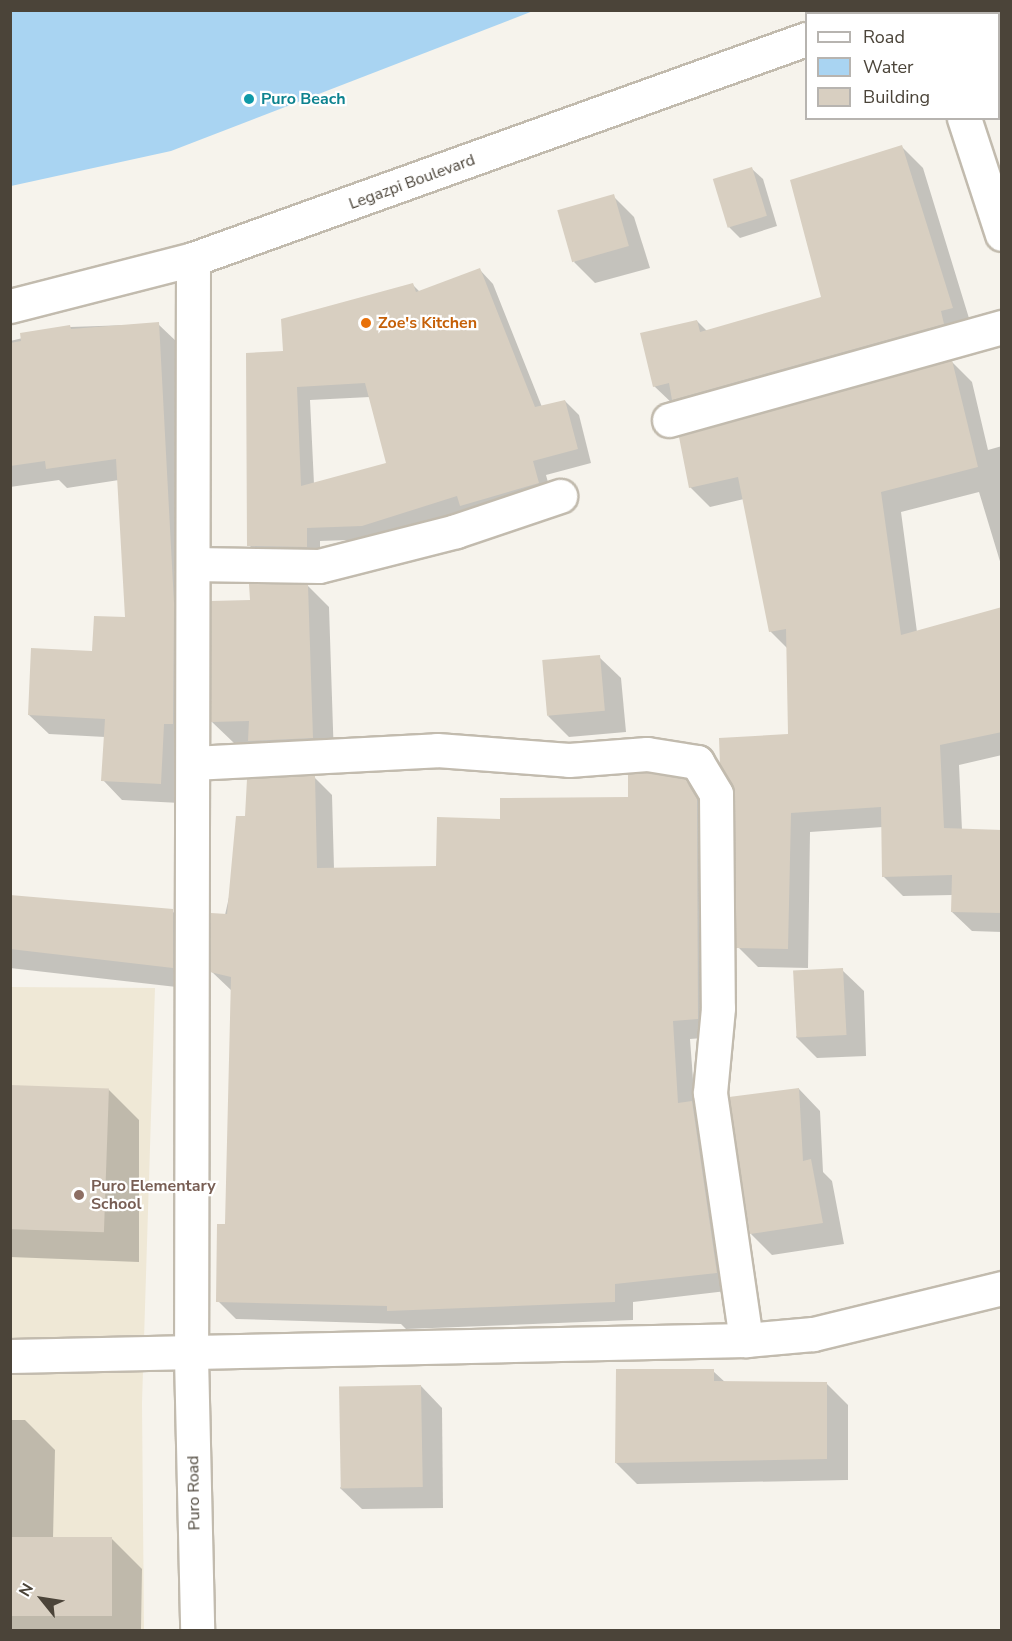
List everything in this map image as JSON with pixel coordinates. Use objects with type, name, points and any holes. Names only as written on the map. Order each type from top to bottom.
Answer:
[{"type":"street","name":"Legazpi Boulevard","points":[[10,306],[193,260],[805,40]]},
{"type":"street","points":[[965,120],[1002,234]]},
{"type":"street","name":"Puro Road","points":[[193,260],[192,1356],[197,1630]]},
{"type":"street","points":[[669,420],[1002,327]]},
{"type":"street","points":[[193,564],[319,566],[456,531],[560,496]]},
{"type":"street","points":[[193,763],[436,750],[569,760],[647,754],[696,762],[716,794],[718,1008],[710,1093],[746,1341]]},
{"type":"street","points":[[10,1356],[192,1356],[746,1341],[813,1334],[1002,1288]]},
{"type":"shaded area","name":"Puro Elementary School","points":[[11,987],[155,988],[142,1403],[144,1630],[11,1630]]},
{"type":"water","points":[[10,11],[533,11],[171,151],[11,186]]},
{"type":"building","points":[[902,145],[953,308],[941,311],[944,324],[672,400],[669,383],[653,387],[640,333],[697,320],[700,332],[821,297],[790,180]]},
{"type":"building","points":[[752,167],[767,216],[728,228],[713,179]]},
{"type":"building","points":[[614,194],[629,246],[572,262],[557,210]]},
{"type":"building","points":[[480,268],[535,407],[565,400],[578,449],[533,461],[539,483],[460,506],[457,496],[362,526],[307,528],[307,547],[247,546],[246,353],[283,351],[281,319],[413,283],[416,292]],"holes":[[[365,383],[386,463],[301,486],[297,387]]]},
{"type":"building","points":[[159,322],[174,603],[173,724],[164,724],[161,784],[101,781],[105,719],[28,715],[31,648],[92,651],[94,616],[125,617],[116,459],[46,469],[45,461],[10,466],[10,343],[21,341],[20,333],[70,325],[71,329]]},
{"type":"building","points":[[952,360],[978,467],[881,492],[901,635],[1002,607],[1002,732],[940,745],[944,828],[1002,830],[1002,913],[951,912],[952,875],[882,877],[881,807],[791,813],[788,949],[736,948],[735,794],[720,765],[719,738],[788,734],[786,629],[769,632],[738,477],[689,488],[679,437]]},
{"type":"building","points":[[249,584],[308,585],[313,738],[248,741],[249,721],[211,722],[211,601],[250,600]]},
{"type":"building","points":[[600,655],[605,711],[547,716],[542,660]]},
{"type":"building","points":[[646,773],[685,779],[697,799],[698,1019],[673,1021],[678,1103],[692,1101],[717,1273],[615,1284],[615,1302],[387,1311],[387,1306],[216,1302],[217,1224],[225,1224],[231,977],[210,972],[211,913],[227,914],[236,816],[245,816],[247,779],[315,775],[317,868],[436,866],[437,817],[500,819],[500,798],[628,797],[628,774]]},
{"type":"building","points":[[10,895],[173,909],[173,968],[10,949]]},
{"type":"building","points":[[843,968],[847,1035],[797,1038],[793,971]]},
{"type":"building","points":[[10,1085],[109,1088],[104,1232],[10,1229]]},
{"type":"building","points":[[799,1088],[803,1161],[811,1159],[823,1223],[750,1234],[729,1097]]},
{"type":"building","points":[[616,1369],[714,1369],[714,1381],[827,1382],[827,1459],[615,1463]]},
{"type":"building","points":[[421,1385],[423,1487],[341,1488],[339,1386]]},
{"type":"building","points":[[10,1537],[112,1537],[112,1616],[10,1616]]},
{"type":"place","name":"Puro Beach","points":[[249,99]]},
{"type":"place","name":"Zoe's Kitchen","points":[[366,323]]},
{"type":"place","name":"Puro Elementary School","points":[[79,1195]]}]
